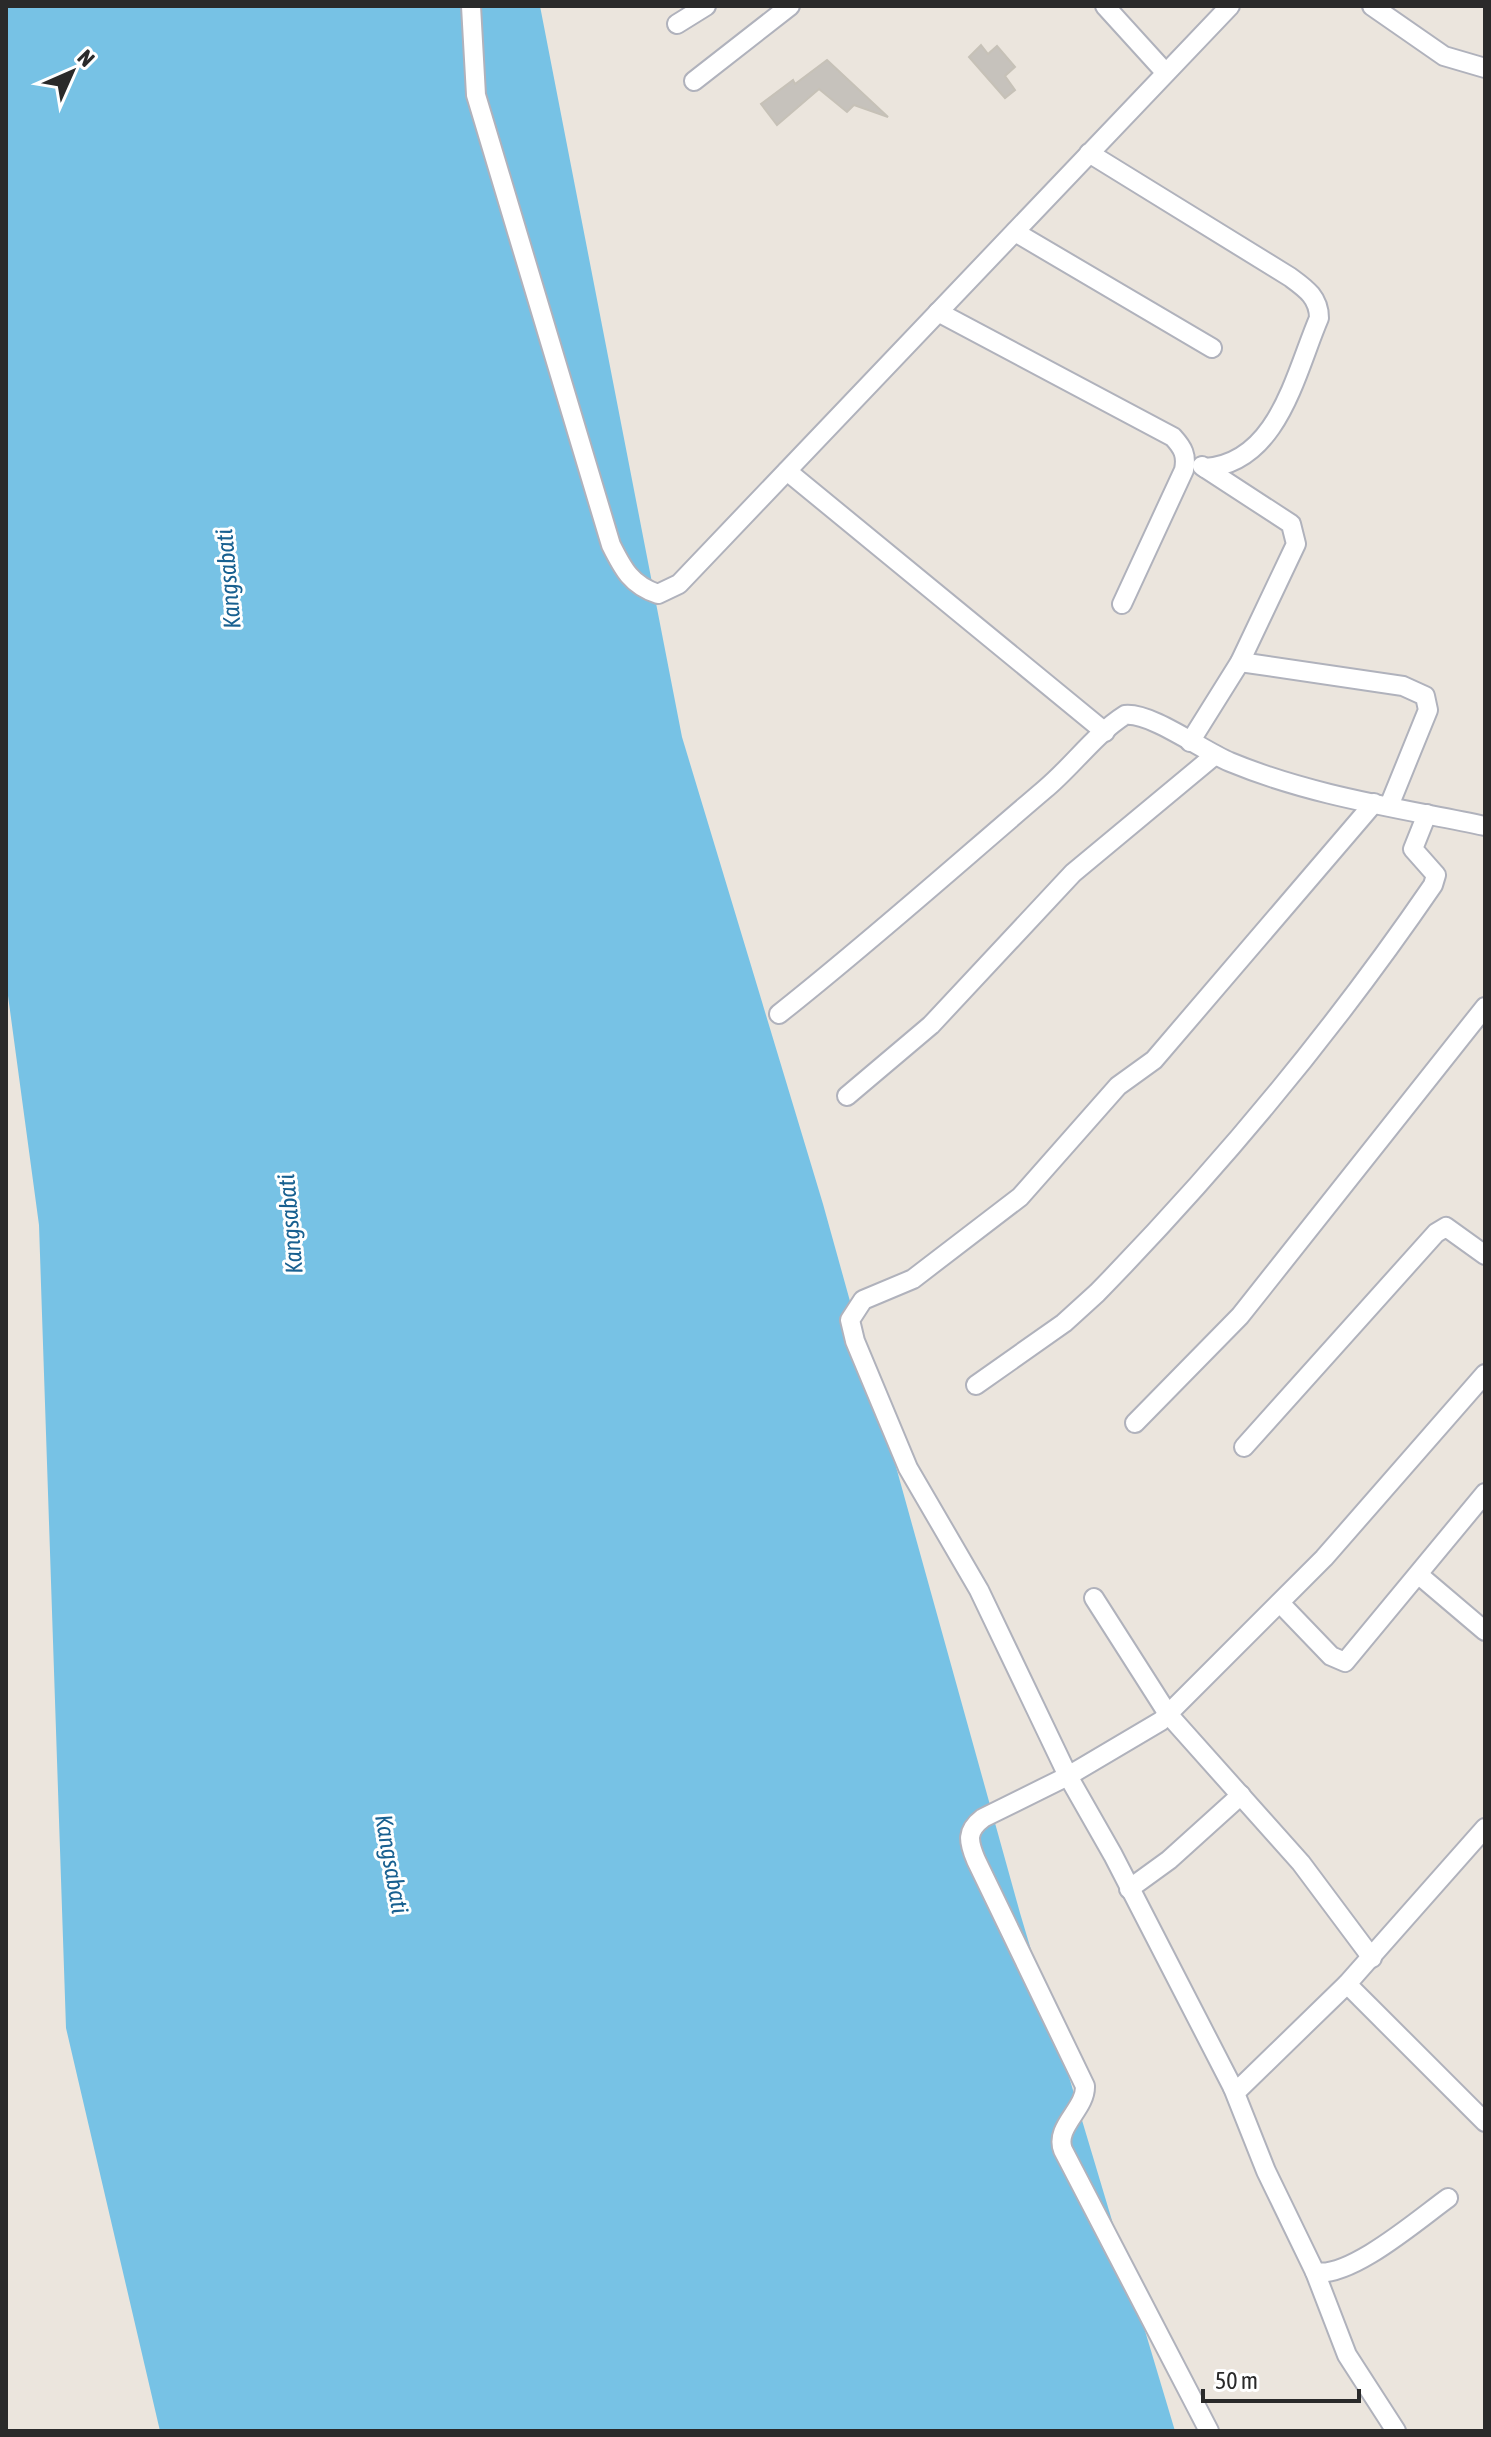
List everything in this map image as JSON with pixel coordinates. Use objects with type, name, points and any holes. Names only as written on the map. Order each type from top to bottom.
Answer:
[{"type":"street","points":[[471,6],[476,95],[611,545],[626,575],[643,589],[658,594],[679,584],[1230,6]]},
{"type":"street","points":[[677,24],[706,6]]},
{"type":"street","points":[[694,81],[790,6]]},
{"type":"street","points":[[1105,6],[1165,72]]},
{"type":"street","points":[[1372,6],[1444,56],[1485,68]]},
{"type":"street","points":[[1089,153],[1290,277],[1315,298],[1319,318],[1265,439],[1248,456],[1226,467],[1205,468]]},
{"type":"street","points":[[1015,232],[1212,348]]},
{"type":"street","points":[[938,312],[1173,437],[1205,468],[1276,511],[1291,524],[1296,534],[1288,567],[1240,662],[1190,742]]},
{"type":"street","points":[[1122,604],[1184,470],[1186,458],[1182,447]]},
{"type":"street","points":[[787,471],[1105,732]]},
{"type":"street","points":[[1240,662],[1403,686],[1425,696],[1428,710],[1382,805],[1154,1060],[1118,1086],[1020,1197],[913,1279],[863,1300],[850,1320],[865,1369],[908,1468],[979,1590],[1068,1776],[1233,2088],[1266,2171],[1315,2272],[1347,2355],[1396,2431]]},
{"type":"street","points":[[779,1014],[863,948],[984,838],[1069,769],[1125,715],[1133,714],[1215,755],[1294,786],[1485,826]]},
{"type":"street","points":[[847,1096],[931,1025],[1073,873],[1215,755]]},
{"type":"street","points":[[976,1385],[1064,1323],[1097,1293],[1315,1049],[1433,885],[1433,869],[1413,849],[1427,814]]},
{"type":"street","points":[[1135,1423],[1240,1316],[1347,1186],[1485,1007]]},
{"type":"street","points":[[1244,1447],[1436,1233],[1446,1227],[1455,1231],[1485,1255]]},
{"type":"street","points":[[1209,2431],[1063,2150],[1061,2135],[1085,2098],[1085,2086],[971,1848],[972,1826],[1125,1745],[1168,1714],[1280,1603],[1485,1374]]},
{"type":"street","points":[[1280,1603],[1331,1656],[1345,1662],[1485,1493]]},
{"type":"street","points":[[1419,1575],[1485,1631]]},
{"type":"street","points":[[1094,1598],[1168,1714],[1301,1863],[1372,1958]]},
{"type":"street","points":[[1129,1889],[1169,1860],[1241,1795]]},
{"type":"street","points":[[1233,2088],[1240,2088],[1347,1984],[1485,1828]]},
{"type":"street","points":[[1347,1984],[1485,2122]]},
{"type":"street","points":[[1315,2272],[1325,2274],[1344,2267],[1385,2244],[1448,2198]]},
{"type":"water","name":"Kangsabati","points":[[6,6],[540,6],[682,737],[823,1204],[1020,1913],[1175,2431],[160,2431],[66,2028],[39,1225],[6,981]]},
{"type":"building","points":[[981,45],[988,54],[997,46],[1015,67],[1005,76],[1015,90],[1005,98],[969,57]]},
{"type":"building","points":[[827,60],[888,117],[854,105],[847,112],[819,89],[777,125],[761,104]]}]
